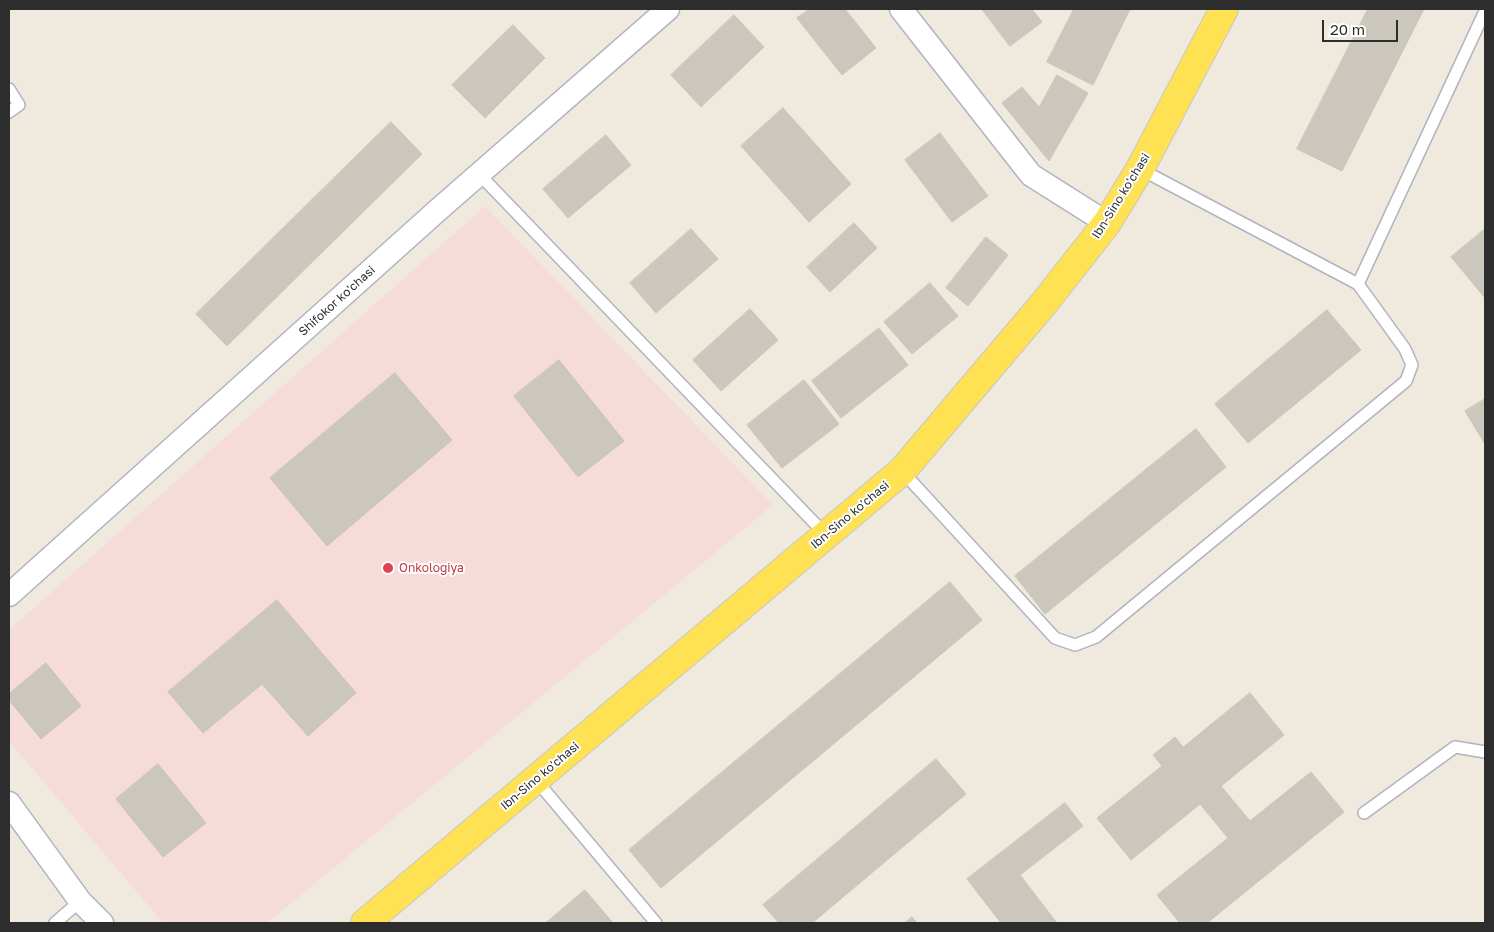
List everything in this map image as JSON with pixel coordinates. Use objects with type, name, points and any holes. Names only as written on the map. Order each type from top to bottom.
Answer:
[{"type":"main road","name":"Ibn-Sino ko'chasi","points":[[365,923],[902,470],[1045,302],[1107,223],[1140,169],[1224,9]]},
{"type":"street","name":"Shifokor ko'chasi","points":[[9,595],[479,174],[668,9]]},
{"type":"street","points":[[901,9],[1031,174],[1107,223]]},
{"type":"street","points":[[9,803],[80,901],[102,923]]},
{"type":"lane","points":[[1358,284],[1485,11]]},
{"type":"lane","points":[[9,89],[19,105],[9,112]]},
{"type":"lane","points":[[902,470],[1055,638],[1075,645],[1096,637],[1406,381],[1412,365],[1405,349],[1358,284],[1140,169]]},
{"type":"lane","points":[[479,174],[826,535]]},
{"type":"lane","points":[[1364,813],[1455,747],[1485,752]]},
{"type":"lane","points":[[536,780],[656,923]]},
{"type":"lane","points":[[55,923],[80,901]]},
{"type":"shaded area","name":"Onkologiya","points":[[485,206],[773,505],[267,923],[163,923],[9,741],[9,630]]},
{"type":"building","points":[[810,9],[845,9],[876,48],[842,75],[797,18]]},
{"type":"building","points":[[982,9],[1032,9],[1042,22],[1010,46]]},
{"type":"building","points":[[1074,9],[1130,9],[1093,85],[1047,62]]},
{"type":"building","points":[[1368,9],[1424,9],[1342,171],[1297,149]]},
{"type":"building","points":[[734,15],[764,47],[701,107],[671,75]]},
{"type":"building","points":[[513,25],[545,58],[485,118],[452,85]]},
{"type":"building","points":[[1057,75],[1088,93],[1049,161],[1002,103],[1022,87],[1039,107]]},
{"type":"building","points":[[783,108],[851,184],[809,222],[741,146]]},
{"type":"building","points":[[391,122],[422,154],[227,346],[196,314]]},
{"type":"building","points":[[940,133],[988,196],[952,222],[905,160]]},
{"type":"building","points":[[606,135],[631,165],[568,218],[543,189]]},
{"type":"building","points":[[854,223],[877,248],[830,292],[807,267]]},
{"type":"building","points":[[691,229],[718,259],[656,313],[630,283]]},
{"type":"building","points":[[1485,229],[1485,298],[1451,257]]},
{"type":"building","points":[[986,237],[1008,255],[968,306],[946,288]]},
{"type":"building","points":[[930,283],[958,316],[912,354],[884,322]]},
{"type":"building","points":[[750,309],[778,340],[721,391],[693,360]]},
{"type":"building","points":[[1327,310],[1361,350],[1248,443],[1215,404]]},
{"type":"building","points":[[879,328],[908,365],[841,418],[812,381]]},
{"type":"building","points":[[559,360],[624,441],[578,477],[514,396]]},
{"type":"building","points":[[395,373],[452,440],[327,546],[270,478]]},
{"type":"building","points":[[804,380],[839,424],[782,468],[747,425]]},
{"type":"building","points":[[1485,399],[1485,444],[1465,411]]},
{"type":"building","points":[[1196,429],[1226,467],[1045,614],[1015,576]]},
{"type":"building","points":[[950,582],[982,620],[661,888],[629,850]]},
{"type":"building","points":[[277,600],[356,693],[308,736],[262,684],[203,733],[168,692]]},
{"type":"building","points":[[46,663],[81,706],[41,739],[9,700],[9,694]]},
{"type":"building","points":[[1250,693],[1284,735],[1221,786],[1250,821],[1311,772],[1344,812],[1207,923],[1180,923],[1157,895],[1228,838],[1200,804],[1131,860],[1097,818],[1162,766],[1153,755],[1175,737],[1183,747]]},
{"type":"building","points":[[936,759],[966,794],[812,923],[779,923],[763,905]]},
{"type":"building","points":[[158,764],[206,823],[163,857],[116,799]]},
{"type":"building","points":[[1065,803],[1083,826],[1020,875],[1057,923],[1001,923],[967,879]]},
{"type":"building","points":[[585,890],[613,923],[546,923]]},
{"type":"building","points":[[912,917],[917,923],[905,923]]},
{"type":"place","name":"Onkologiya","points":[[388,568]]}]
